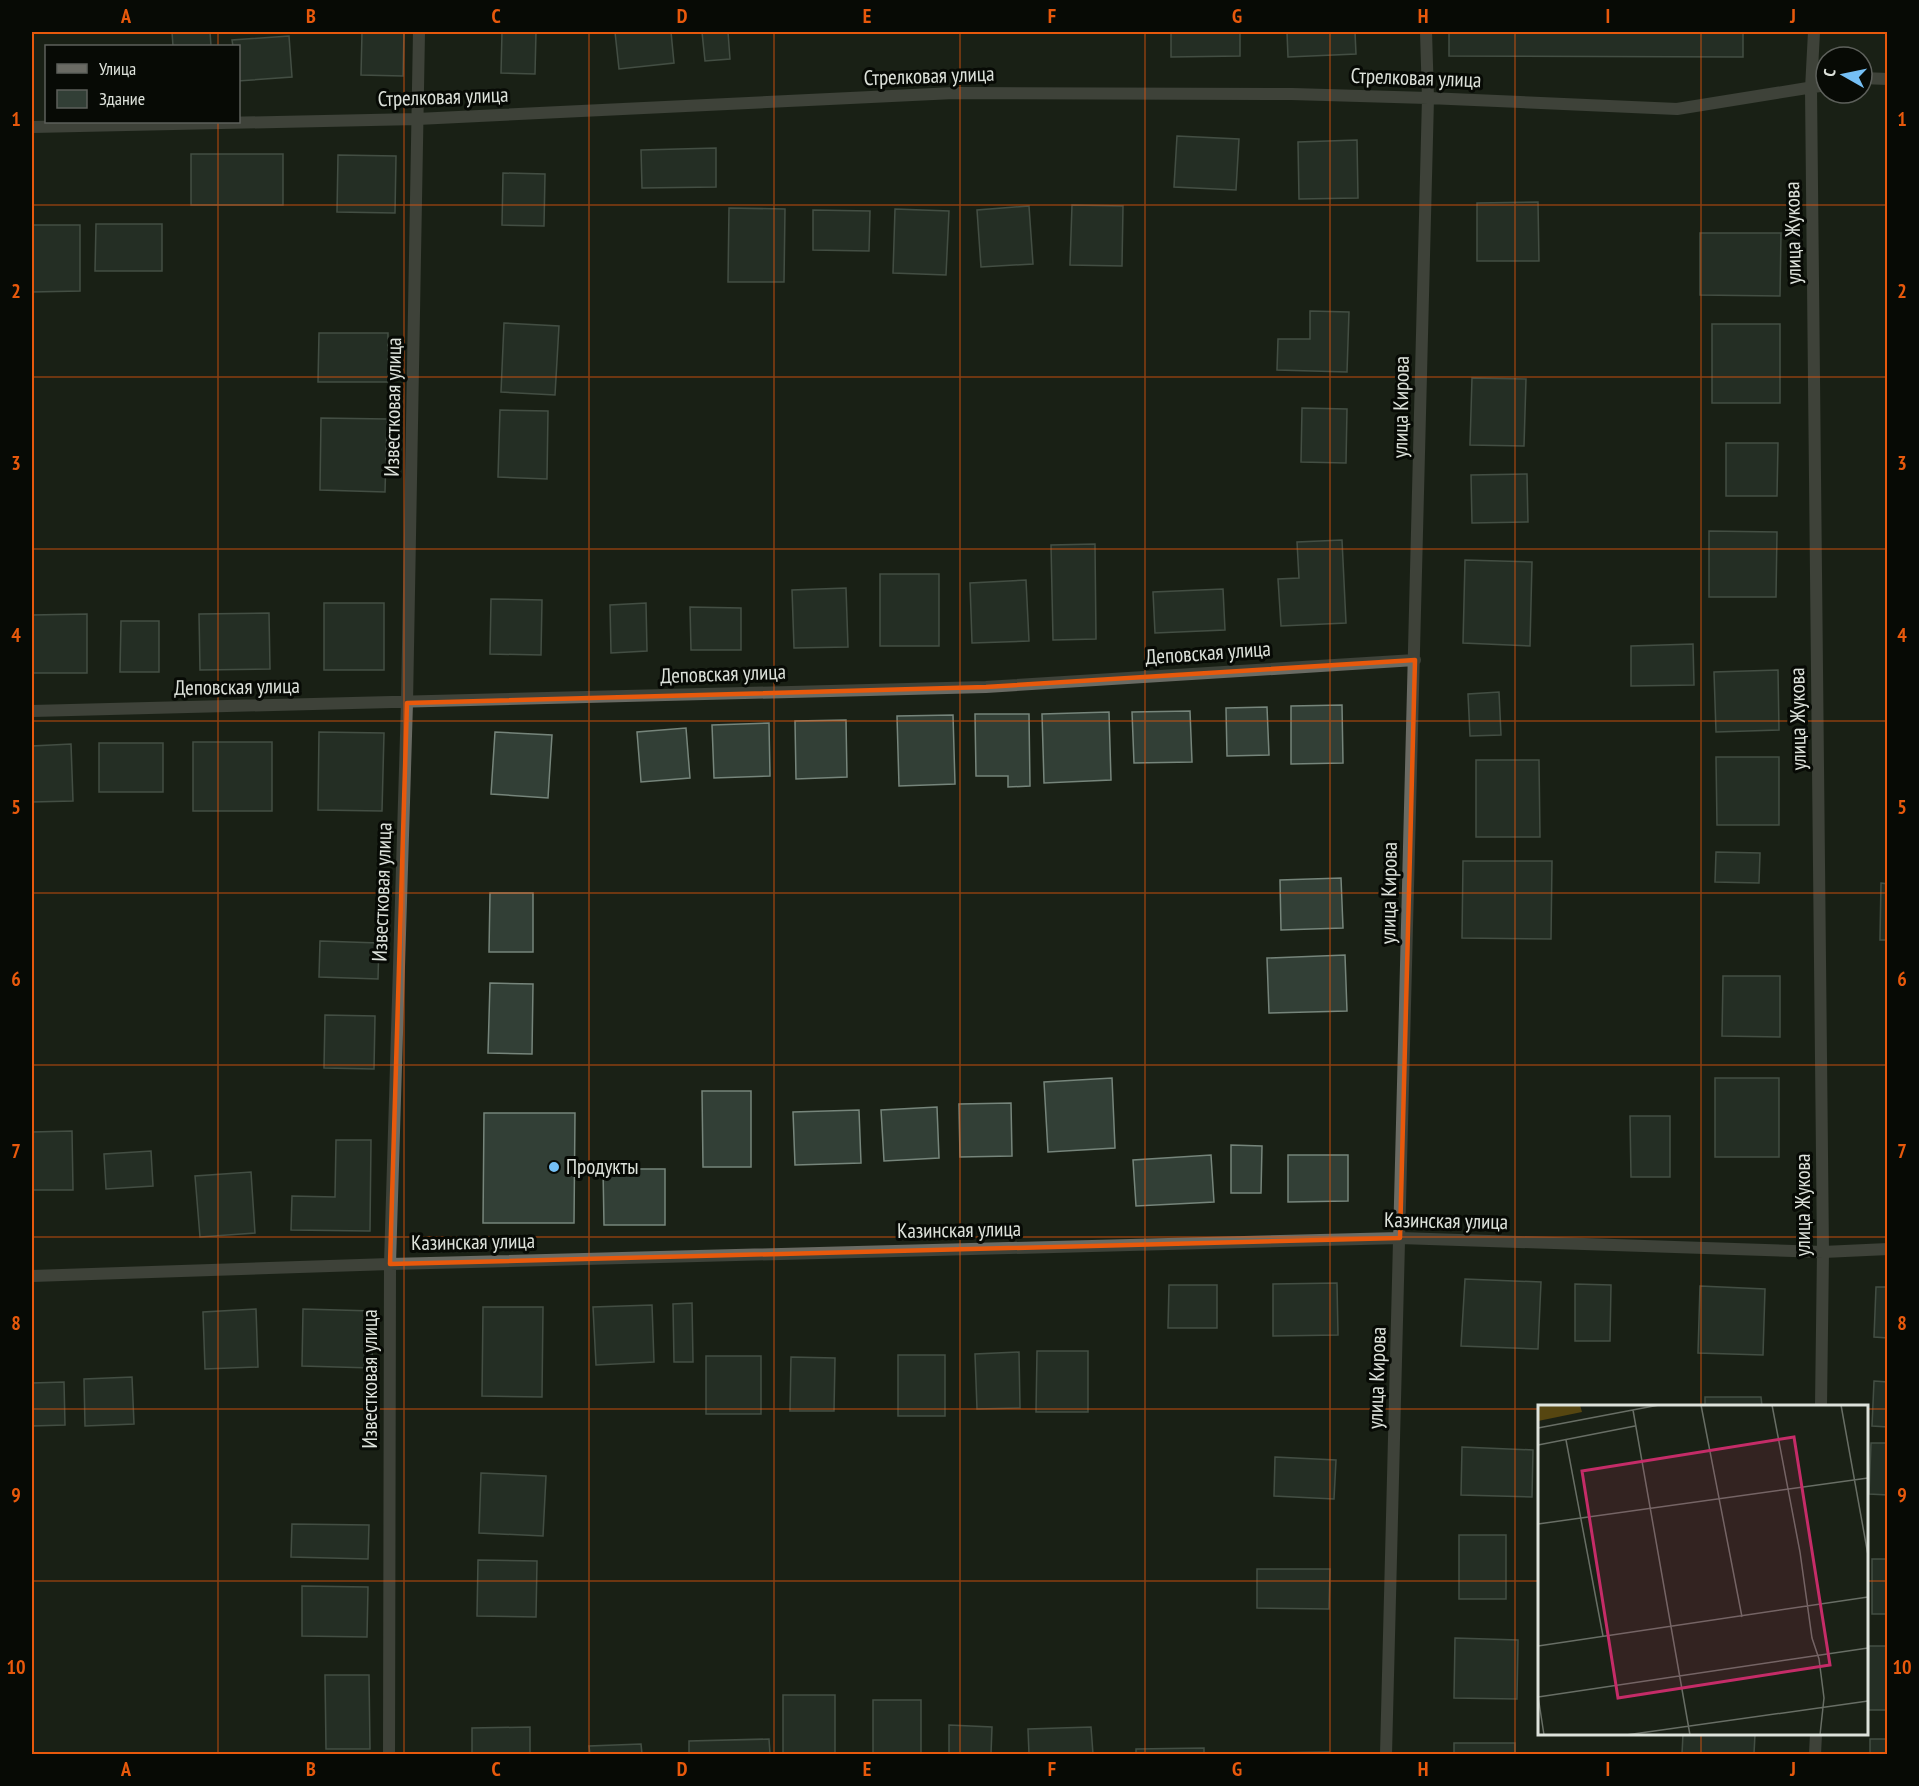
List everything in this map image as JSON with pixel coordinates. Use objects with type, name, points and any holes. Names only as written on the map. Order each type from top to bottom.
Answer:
[{"type":"street","name":"Известковая улица","points":[[389,1755],[390,1264],[407,703],[419,32]]},
{"type":"street","name":"улица Кирова","points":[[1386,1755],[1415,660],[1428,98],[1426,32]]},
{"type":"street","name":"улица Жукова","points":[[1814,32],[1811,89],[1823,1252],[1821,1405]]},
{"type":"street","name":"Стрелковая улица","points":[[240,123],[417,119],[954,93],[1292,94],[1677,109],[1814,88]]},
{"type":"street","name":"Стрелковая улица","points":[[32,127],[224,123]]},
{"type":"street","name":"Деповская улица","points":[[32,711],[986,687],[1415,660]]},
{"type":"street","name":"Казинская улица","points":[[32,1276],[390,1264],[1400,1238],[1823,1252],[1887,1250]]},
{"type":"street","points":[[1815,1755],[1816,1735]]},
{"type":"highlighted area","points":[[1415,660],[1400,1238],[390,1264],[407,703],[986,687]]},
{"type":"building","points":[[172,32],[210,32],[211,45],[173,45]]},
{"type":"building","points":[[362,32],[404,32],[403,76],[361,75]]},
{"type":"building","points":[[502,32],[536,32],[535,74],[501,73]]},
{"type":"building","points":[[615,32],[671,32],[674,63],[619,69]]},
{"type":"building","points":[[702,32],[728,32],[730,59],[705,61]]},
{"type":"building","points":[[1171,32],[1240,32],[1240,56],[1171,57]]},
{"type":"building","points":[[1287,32],[1355,32],[1356,54],[1288,57]]},
{"type":"building","points":[[1449,32],[1743,32],[1743,57],[1449,56]]},
{"type":"building","points":[[289,36],[292,77],[240,81],[240,45],[233,45],[232,40]]},
{"type":"building","points":[[1177,136],[1239,139],[1236,190],[1174,187]]},
{"type":"building","points":[[1357,140],[1358,198],[1299,199],[1298,142]]},
{"type":"building","points":[[716,148],[716,187],[642,188],[641,150]]},
{"type":"building","points":[[191,154],[283,154],[283,205],[191,205]]},
{"type":"building","points":[[338,155],[396,156],[395,213],[337,212]]},
{"type":"building","points":[[503,173],[545,174],[544,226],[502,225]]},
{"type":"building","points":[[1538,202],[1539,261],[1477,261],[1477,203]]},
{"type":"building","points":[[1072,205],[1123,206],[1122,266],[1070,265]]},
{"type":"building","points":[[1029,206],[1033,264],[981,267],[977,210]]},
{"type":"building","points":[[729,208],[785,209],[784,282],[728,282]]},
{"type":"building","points":[[895,209],[949,211],[946,275],[893,273]]},
{"type":"building","points":[[813,210],[870,211],[869,251],[813,250]]},
{"type":"building","points":[[96,224],[162,224],[162,271],[95,271]]},
{"type":"building","points":[[32,225],[80,225],[80,291],[32,292]]},
{"type":"building","points":[[1700,233],[1781,233],[1780,296],[1700,295]]},
{"type":"building","points":[[1310,311],[1349,312],[1347,372],[1277,370],[1278,339],[1310,339]]},
{"type":"building","points":[[504,323],[559,326],[555,395],[501,392]]},
{"type":"building","points":[[1712,324],[1780,324],[1780,403],[1712,403]]},
{"type":"building","points":[[319,333],[388,333],[388,382],[318,382]]},
{"type":"building","points":[[1472,378],[1526,379],[1524,446],[1470,445]]},
{"type":"building","points":[[1302,408],[1347,409],[1346,463],[1301,462]]},
{"type":"building","points":[[500,410],[548,411],[547,479],[498,477]]},
{"type":"building","points":[[321,418],[387,419],[385,492],[320,490]]},
{"type":"building","points":[[1726,443],[1778,443],[1777,496],[1726,496]]},
{"type":"building","points":[[1527,474],[1528,522],[1472,523],[1471,475]]},
{"type":"building","points":[[1709,531],[1777,532],[1776,597],[1709,597]]},
{"type":"building","points":[[1342,540],[1346,623],[1281,626],[1278,579],[1299,578],[1297,542]]},
{"type":"building","points":[[1095,544],[1096,639],[1053,640],[1051,545]]},
{"type":"building","points":[[1465,560],[1532,562],[1530,646],[1463,643]]},
{"type":"building","points":[[880,574],[939,574],[939,646],[880,646]]},
{"type":"building","points":[[1026,580],[1029,641],[972,643],[970,583]]},
{"type":"building","points":[[846,588],[848,647],[794,648],[792,590]]},
{"type":"building","points":[[1223,589],[1225,630],[1155,633],[1153,592]]},
{"type":"building","points":[[491,599],[542,600],[541,655],[490,654]]},
{"type":"building","points":[[324,603],[384,603],[384,670],[324,670]]},
{"type":"building","points":[[646,603],[647,651],[611,653],[610,605]]},
{"type":"building","points":[[690,607],[741,608],[741,650],[691,650]]},
{"type":"building","points":[[269,613],[270,669],[200,670],[199,614]]},
{"type":"building","points":[[87,614],[87,673],[33,673],[32,615]]},
{"type":"building","points":[[121,621],[159,621],[159,672],[120,672]]},
{"type":"building","points":[[1693,644],[1694,685],[1631,686],[1631,646]]},
{"type":"building","points":[[1778,670],[1779,730],[1716,732],[1714,672]]},
{"type":"building","points":[[1499,692],[1501,735],[1470,736],[1468,694]]},
{"type":"building","points":[[1342,705],[1343,763],[1291,764],[1291,706]]},
{"type":"building","points":[[1267,707],[1269,755],[1227,756],[1226,708]]},
{"type":"building","points":[[1190,711],[1192,762],[1134,763],[1132,712]]},
{"type":"building","points":[[1109,712],[1111,780],[1044,783],[1042,714]]},
{"type":"building","points":[[975,714],[1029,714],[1030,786],[1008,787],[1008,776],[976,776]]},
{"type":"building","points":[[953,715],[955,784],[899,786],[897,716]]},
{"type":"building","points":[[846,720],[847,777],[796,779],[795,721]]},
{"type":"building","points":[[769,723],[770,776],[714,778],[712,725]]},
{"type":"building","points":[[686,728],[690,778],[641,782],[637,732]]},
{"type":"building","points":[[319,732],[384,733],[382,811],[318,810]]},
{"type":"building","points":[[495,732],[552,735],[548,798],[491,794]]},
{"type":"building","points":[[193,742],[272,742],[272,811],[193,811]]},
{"type":"building","points":[[99,743],[163,743],[163,792],[99,792]]},
{"type":"building","points":[[71,744],[73,801],[32,802],[32,746]]},
{"type":"building","points":[[1716,757],[1779,757],[1779,825],[1717,825]]},
{"type":"building","points":[[1476,760],[1539,760],[1540,837],[1476,837]]},
{"type":"building","points":[[1716,852],[1760,853],[1759,883],[1715,882]]},
{"type":"building","points":[[1463,861],[1552,861],[1551,939],[1462,938]]},
{"type":"building","points":[[1341,878],[1343,928],[1281,930],[1280,880]]},
{"type":"building","points":[[1881,883],[1888,884],[1888,940],[1880,940]]},
{"type":"building","points":[[490,893],[533,893],[533,952],[489,952]]},
{"type":"building","points":[[320,941],[379,943],[378,979],[319,977]]},
{"type":"building","points":[[1345,955],[1347,1011],[1269,1013],[1267,958]]},
{"type":"building","points":[[1723,976],[1780,976],[1780,1037],[1722,1036]]},
{"type":"building","points":[[490,983],[533,984],[532,1054],[488,1053]]},
{"type":"building","points":[[325,1015],[375,1016],[374,1069],[324,1068]]},
{"type":"building","points":[[1112,1078],[1115,1148],[1048,1152],[1044,1082]]},
{"type":"building","points":[[1715,1078],[1779,1078],[1779,1157],[1715,1157]]},
{"type":"building","points":[[702,1091],[751,1091],[751,1167],[703,1167]]},
{"type":"building","points":[[1011,1103],[1012,1156],[960,1157],[959,1104]]},
{"type":"building","points":[[937,1107],[939,1158],[884,1161],[881,1110]]},
{"type":"building","points":[[859,1110],[861,1163],[795,1165],[793,1112]]},
{"type":"building","points":[[484,1113],[575,1113],[574,1223],[483,1223]]},
{"type":"building","points":[[1630,1116],[1670,1116],[1670,1177],[1631,1177]]},
{"type":"building","points":[[72,1131],[73,1190],[32,1190],[32,1132]]},
{"type":"building","points":[[336,1140],[371,1140],[370,1231],[291,1230],[292,1196],[335,1197]]},
{"type":"building","points":[[1231,1145],[1262,1146],[1261,1193],[1231,1193]]},
{"type":"building","points":[[151,1151],[153,1186],[106,1189],[104,1154]]},
{"type":"building","points":[[1211,1155],[1214,1202],[1136,1206],[1133,1160]]},
{"type":"building","points":[[1288,1155],[1348,1155],[1348,1201],[1288,1202]]},
{"type":"building","points":[[603,1169],[665,1169],[665,1225],[604,1225]]},
{"type":"building","points":[[251,1172],[255,1233],[200,1237],[195,1176]]},
{"type":"building","points":[[1465,1279],[1541,1282],[1538,1349],[1461,1346]]},
{"type":"building","points":[[1337,1283],[1338,1335],[1273,1336],[1273,1284]]},
{"type":"building","points":[[1575,1284],[1611,1285],[1610,1341],[1575,1341]]},
{"type":"building","points":[[1169,1285],[1217,1285],[1217,1328],[1168,1328]]},
{"type":"building","points":[[1700,1286],[1765,1289],[1763,1355],[1698,1353]]},
{"type":"building","points":[[1876,1287],[1888,1287],[1888,1338],[1874,1337]]},
{"type":"building","points":[[692,1303],[693,1362],[674,1362],[673,1304]]},
{"type":"building","points":[[652,1305],[654,1362],[596,1365],[593,1307]]},
{"type":"building","points":[[483,1307],[543,1307],[542,1397],[482,1396]]},
{"type":"building","points":[[256,1309],[258,1367],[205,1369],[203,1312]]},
{"type":"building","points":[[303,1309],[373,1311],[372,1368],[302,1366]]},
{"type":"building","points":[[1037,1351],[1088,1351],[1088,1412],[1036,1412]]},
{"type":"building","points":[[1019,1352],[1020,1408],[977,1409],[975,1354]]},
{"type":"building","points":[[898,1355],[945,1355],[945,1416],[898,1416]]},
{"type":"building","points":[[706,1356],[761,1356],[761,1414],[706,1414]]},
{"type":"building","points":[[791,1357],[835,1358],[834,1411],[790,1411]]},
{"type":"building","points":[[132,1377],[134,1424],[85,1426],[84,1379]]},
{"type":"building","points":[[1874,1381],[1888,1382],[1888,1427],[1872,1426]]},
{"type":"building","points":[[64,1382],[65,1425],[32,1426],[32,1383]]},
{"type":"building","points":[[1705,1397],[1761,1397],[1762,1405],[1705,1405]]},
{"type":"building","points":[[1871,1443],[1888,1443],[1888,1495],[1869,1494]]},
{"type":"building","points":[[1462,1447],[1533,1450],[1532,1497],[1461,1495]]},
{"type":"building","points":[[1275,1457],[1336,1460],[1334,1499],[1274,1496]]},
{"type":"building","points":[[481,1473],[546,1476],[543,1536],[479,1533]]},
{"type":"building","points":[[292,1524],[369,1525],[368,1559],[291,1557]]},
{"type":"building","points":[[1459,1535],[1506,1535],[1506,1599],[1459,1599]]},
{"type":"building","points":[[1872,1559],[1888,1559],[1888,1614],[1872,1614]]},
{"type":"building","points":[[478,1560],[537,1561],[536,1617],[477,1616]]},
{"type":"building","points":[[1257,1569],[1330,1569],[1329,1609],[1257,1608]]},
{"type":"building","points":[[302,1586],[368,1587],[367,1637],[302,1636]]},
{"type":"building","points":[[1455,1638],[1518,1640],[1517,1699],[1454,1698]]},
{"type":"building","points":[[1869,1646],[1888,1646],[1888,1710],[1868,1710]]},
{"type":"building","points":[[325,1675],[369,1675],[370,1749],[326,1749]]},
{"type":"building","points":[[783,1695],[835,1695],[835,1754],[783,1754]]},
{"type":"building","points":[[873,1700],[921,1700],[921,1754],[873,1754]]},
{"type":"building","points":[[949,1725],[992,1727],[991,1754],[949,1754]]},
{"type":"building","points":[[530,1727],[530,1754],[472,1754],[472,1728]]},
{"type":"building","points":[[1091,1727],[1093,1754],[1029,1754],[1028,1729]]},
{"type":"building","points":[[1683,1735],[1755,1735],[1754,1754],[1682,1754]]},
{"type":"building","points":[[769,1739],[770,1754],[689,1754],[689,1741]]},
{"type":"building","points":[[1870,1739],[1888,1739],[1888,1754],[1870,1754]]},
{"type":"building","points":[[1454,1743],[1515,1743],[1515,1754],[1454,1754]]},
{"type":"building","points":[[641,1744],[642,1754],[590,1754],[589,1746]]},
{"type":"building","points":[[1204,1748],[1204,1754],[1136,1754],[1136,1749]]},
{"type":"building","points":[[1329,1752],[1329,1754],[1262,1754],[1262,1753]]},
{"type":"place","name":"Продукты","points":[[554,1167]]}]
